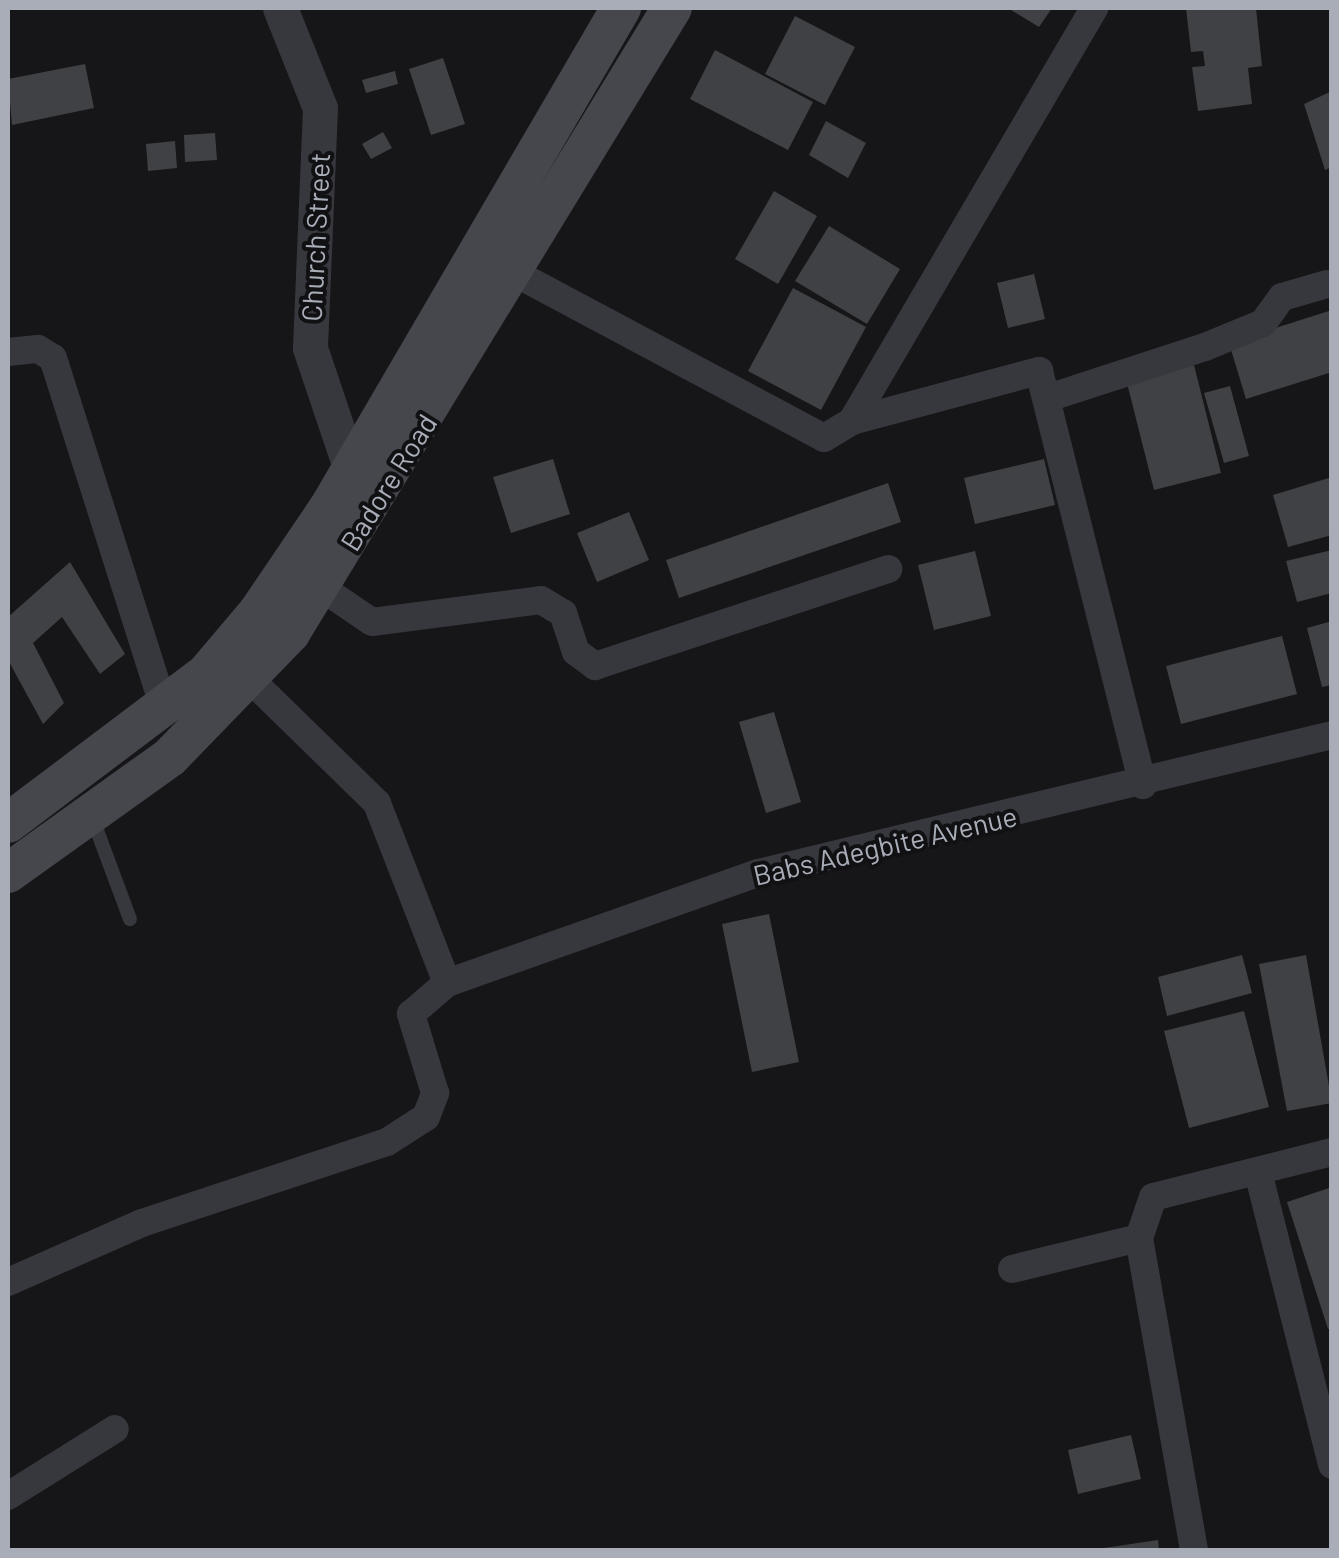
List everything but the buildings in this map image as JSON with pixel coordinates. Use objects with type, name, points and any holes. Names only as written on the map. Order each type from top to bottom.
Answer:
[{"type":"main road","name":"Badore Road","points":[[8,824],[164,708],[232,647],[350,467],[621,8]]},
{"type":"main road","name":"Badore Road","points":[[8,873],[90,814],[252,681],[322,588],[672,8]]},
{"type":"street","name":"Church Street","points":[[280,8],[320,108],[310,348],[350,467]]},
{"type":"street","points":[[852,420],[1094,8]]},
{"type":"street","points":[[514,273],[796,429],[824,438],[852,420],[1023,370],[1040,371],[1052,397],[1143,785]]},
{"type":"street","points":[[1052,397],[1206,346],[1263,322],[1282,297],[1327,284]]},
{"type":"street","points":[[8,352],[38,348],[53,358],[164,708]]},
{"type":"street","points":[[322,588],[372,622],[542,600],[562,613],[576,652],[595,666],[888,569]]},
{"type":"street","points":[[8,1282],[142,1223],[409,1132],[434,1093],[411,1014],[447,983],[377,803],[252,681]]},
{"type":"street","name":"Babs Adegbite Avenue","points":[[447,983],[758,872],[1143,785],[1332,735]]},
{"type":"street","points":[[1194,1550],[1140,1238],[1153,1197],[1227,1175],[1259,1176],[1332,1152]]},
{"type":"street","points":[[1259,1176],[1332,1465]]},
{"type":"street","points":[[1012,1270],[1140,1238]]},
{"type":"street","points":[[8,1496],[115,1429]]},
{"type":"lane","points":[[90,814],[130,919]]}]
